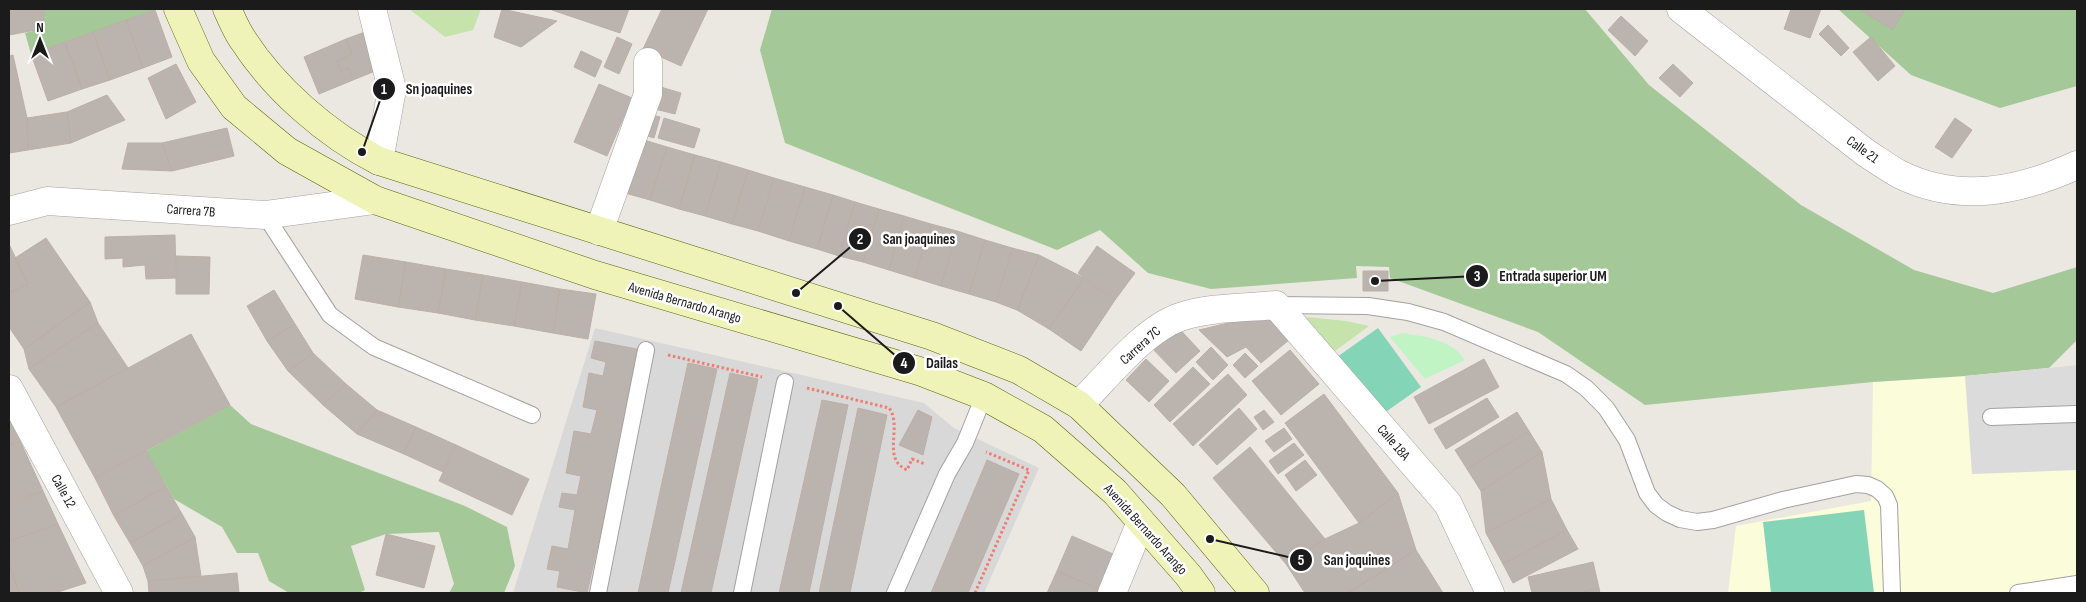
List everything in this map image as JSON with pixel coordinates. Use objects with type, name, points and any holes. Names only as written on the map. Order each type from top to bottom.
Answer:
[{"type":"main road","name":"Avenida Bernardo Arango","points":[[178,9],[201,61],[234,107],[286,151],[374,200],[595,275],[919,371],[984,396],[1043,429],[1115,492],[1188,575],[1201,593]]},
{"type":"main road","points":[[227,9],[242,39],[277,84],[320,122],[362,152],[379,161],[932,336],[1019,370],[1079,405],[1173,495],[1255,593]]},
{"type":"street","points":[[372,9],[392,90],[379,161]]},
{"type":"street","name":"Calle 21","points":[[1681,9],[1866,154],[1900,174],[1934,186],[1968,192],[2014,188],[2057,174],[2077,165]]},
{"type":"street","points":[[599,231],[648,94],[648,62]]},
{"type":"street","name":"Carrera 7B","points":[[9,210],[47,201],[265,215],[374,200]]},
{"type":"street","name":"Carrera 7C","points":[[1079,405],[1144,339],[1166,323],[1205,312],[1276,305]]},
{"type":"street","name":"Calle 18A","points":[[1276,305],[1448,504],[1490,593]]},
{"type":"street","name":"Calle 12","points":[[9,389],[116,592]]},
{"type":"street","points":[[1112,593],[1141,522]]},
{"type":"lane","points":[[265,215],[330,315],[374,346],[532,415]]},
{"type":"lane","points":[[1276,305],[1368,306],[1408,312],[1444,322],[1566,374],[1586,388],[1606,408],[1627,440],[1648,493],[1656,505],[1680,520],[1697,522],[1713,520],[1840,486],[1868,485],[1877,489],[1889,505],[1892,593]]},
{"type":"lane","points":[[598,593],[646,350]]},
{"type":"lane","points":[[742,593],[784,382]]},
{"type":"lane","points":[[895,593],[946,474],[965,443],[984,396]]},
{"type":"lane","points":[[1991,417],[2077,414]]},
{"type":"lane","points":[[2018,593],[2077,584]]},
{"type":"path","points":[[965,443],[1029,470],[975,593]]},
{"type":"path","points":[[907,470],[912,458],[926,465]]},
{"type":"shaded area","points":[[45,9],[155,10],[31,54],[25,33],[41,29]]},
{"type":"shaded area","points":[[772,9],[1585,9],[1649,85],[1801,205],[1914,270],[1993,293],[2077,267],[2077,340],[2049,368],[1873,382],[1645,405],[1538,332],[1390,278],[1389,267],[1356,266],[1357,278],[1211,289],[1148,273],[1100,230],[1057,250],[785,143],[760,50]]},
{"type":"shaded area","points":[[1838,9],[2077,9],[2077,86],[2000,108],[1911,75]]},
{"type":"shaded area","points":[[595,328],[924,403],[954,428],[1039,468],[984,593],[513,593]]},
{"type":"shaded area","points":[[2077,365],[2077,593],[1728,593],[1736,526],[1871,501],[1873,382],[1965,376]]},
{"type":"shaded area","points":[[2077,365],[2077,470],[1972,474],[1965,376]]},
{"type":"shaded area","points":[[230,405],[251,424],[465,506],[507,527],[515,566],[504,593],[449,593],[454,584],[439,532],[386,534],[351,546],[365,590],[359,593],[289,593],[269,581],[258,553],[237,553],[222,527],[174,499],[146,451]]},
{"type":"green space","points":[[409,9],[481,9],[473,30],[445,37]]},
{"type":"green space","points":[[1308,317],[1346,321],[1369,326],[1331,354],[1300,321]]},
{"type":"green space","points":[[1378,328],[1421,387],[1380,416],[1337,357]]},
{"type":"green space","points":[[1402,333],[1445,343],[1465,360],[1425,379],[1390,337]]},
{"type":"green space","points":[[1864,510],[1874,593],[1771,593],[1763,522]]},
{"type":"building","points":[[9,9],[45,9],[41,29],[9,35]]},
{"type":"building","points":[[502,9],[557,21],[521,47],[494,37]]},
{"type":"building","points":[[552,9],[629,9],[620,33]]},
{"type":"building","points":[[662,9],[708,9],[681,66],[643,49]]},
{"type":"building","points":[[1791,9],[1821,9],[1810,38],[1784,29]]},
{"type":"building","points":[[1859,9],[1905,9],[1893,30]]},
{"type":"building","points":[[155,10],[172,57],[143,68],[126,20]]},
{"type":"building","points":[[1621,16],[1648,41],[1635,56],[1608,30]]},
{"type":"building","points":[[126,20],[143,68],[110,80],[93,32]]},
{"type":"building","points":[[1828,25],[1849,48],[1841,56],[1819,34]]},
{"type":"building","points":[[93,32],[110,80],[82,89],[65,42]]},
{"type":"building","points":[[365,32],[380,69],[353,80],[349,68],[341,71],[337,61],[352,54],[346,39]]},
{"type":"building","points":[[617,37],[632,44],[619,74],[604,67]]},
{"type":"building","points":[[1871,37],[1895,66],[1878,81],[1853,52]]},
{"type":"building","points":[[346,39],[352,54],[337,61],[341,71],[349,68],[353,80],[319,94],[304,57]]},
{"type":"building","points":[[65,42],[82,89],[48,101],[31,54]]},
{"type":"building","points":[[581,51],[602,61],[595,77],[574,67]]},
{"type":"building","points":[[13,55],[27,118],[28,150],[9,153],[9,56]]},
{"type":"building","points":[[176,64],[196,102],[166,119],[148,78]]},
{"type":"building","points":[[1673,64],[1693,83],[1680,97],[1659,78]]},
{"type":"building","points":[[599,84],[632,98],[607,156],[574,142]]},
{"type":"building","points":[[657,86],[681,93],[675,114],[651,108]]},
{"type":"building","points":[[107,95],[125,120],[71,143],[67,112]]},
{"type":"building","points":[[67,112],[71,143],[28,150],[27,118]]},
{"type":"building","points":[[644,113],[660,117],[654,138],[638,133]]},
{"type":"building","points":[[664,118],[700,129],[694,148],[658,138]]},
{"type":"building","points":[[1955,118],[1972,130],[1952,158],[1935,147]]},
{"type":"building","points":[[227,128],[234,156],[172,171],[162,143]]},
{"type":"building","points":[[641,139],[667,147],[650,200],[625,193]]},
{"type":"building","points":[[128,143],[162,143],[172,171],[122,169]]},
{"type":"building","points":[[667,147],[695,155],[679,209],[650,200]]},
{"type":"building","points":[[695,155],[721,162],[705,216],[679,209]]},
{"type":"building","points":[[721,162],[748,170],[732,224],[705,216]]},
{"type":"building","points":[[748,170],[774,178],[758,231],[732,224]]},
{"type":"building","points":[[774,178],[805,187],[789,241],[758,231]]},
{"type":"building","points":[[805,187],[833,195],[817,249],[789,241]]},
{"type":"building","points":[[833,195],[855,202],[839,256],[817,249]]},
{"type":"building","points":[[855,202],[879,209],[863,262],[839,256]]},
{"type":"building","points":[[879,209],[904,216],[889,270],[863,262]]},
{"type":"building","points":[[904,216],[931,224],[915,278],[889,270]]},
{"type":"building","points":[[931,224],[957,231],[941,286],[915,278]]},
{"type":"building","points":[[957,231],[985,240],[969,294],[941,286]]},
{"type":"building","points":[[175,235],[176,278],[146,279],[145,265],[123,267],[123,258],[105,259],[105,237]]},
{"type":"building","points":[[46,238],[90,302],[24,349],[9,327],[9,293],[28,284],[15,258]]},
{"type":"building","points":[[985,240],[1012,248],[996,302],[969,294]]},
{"type":"building","points":[[9,244],[28,284],[9,293]]},
{"type":"building","points":[[1097,246],[1135,273],[1115,300],[1078,273]]},
{"type":"building","points":[[1012,248],[1039,255],[1017,310],[996,302]]},
{"type":"building","points":[[363,255],[406,262],[398,307],[355,299]]},
{"type":"building","points":[[1039,255],[1084,278],[1049,329],[1017,310]]},
{"type":"building","points":[[176,256],[210,257],[209,294],[176,294]]},
{"type":"building","points":[[406,262],[446,269],[438,313],[398,307]]},
{"type":"building","points":[[446,269],[483,275],[475,320],[438,313]]},
{"type":"building","points":[[1363,271],[1388,271],[1388,291],[1363,291]]},
{"type":"building","points":[[483,275],[522,282],[514,326],[475,320]]},
{"type":"building","points":[[1084,278],[1115,300],[1081,351],[1049,329]]},
{"type":"building","points":[[522,282],[560,289],[553,333],[514,326]]},
{"type":"building","points":[[560,289],[596,294],[588,339],[553,333]]},
{"type":"building","points":[[274,290],[295,324],[267,341],[247,306]]},
{"type":"building","points":[[90,302],[98,323],[29,369],[24,349]]},
{"type":"building","points":[[1270,313],[1289,340],[1261,363],[1246,347],[1227,357],[1199,330]]},
{"type":"building","points":[[1173,322],[1200,351],[1176,373],[1149,345]]},
{"type":"building","points":[[98,323],[128,368],[56,407],[29,369]]},
{"type":"building","points":[[295,324],[313,353],[288,371],[267,341]]},
{"type":"building","points":[[191,334],[230,405],[95,478],[56,407]]},
{"type":"building","points":[[595,341],[642,350],[587,593],[557,587],[560,571],[547,569],[552,546],[568,549],[575,510],[559,507],[562,493],[577,495],[581,476],[566,473],[574,431],[591,434],[597,410],[583,407],[589,373],[603,376],[606,362],[591,358]]},
{"type":"building","points":[[1211,347],[1228,365],[1213,380],[1196,362]]},
{"type":"building","points":[[1290,350],[1319,384],[1281,415],[1252,381]]},
{"type":"building","points":[[313,353],[346,384],[323,405],[288,371]]},
{"type":"building","points":[[1245,353],[1258,366],[1245,378],[1233,365]]},
{"type":"building","points":[[1146,359],[1169,381],[1149,402],[1126,380]]},
{"type":"building","points":[[1484,359],[1499,387],[1429,424],[1414,397]]},
{"type":"building","points":[[688,363],[717,369],[668,593],[638,593]]},
{"type":"building","points":[[1193,367],[1210,384],[1170,422],[1154,405]]},
{"type":"building","points":[[730,373],[758,379],[711,593],[681,593]]},
{"type":"building","points":[[1228,374],[1247,395],[1193,446],[1173,424]]},
{"type":"building","points":[[346,384],[377,410],[357,434],[323,405]]},
{"type":"building","points":[[1324,394],[1398,493],[1359,523],[1285,423]]},
{"type":"building","points":[[1487,398],[1499,417],[1446,449],[1434,429]]},
{"type":"building","points":[[822,400],[848,405],[809,593],[779,593]]},
{"type":"building","points":[[858,408],[887,415],[850,593],[819,593]]},
{"type":"building","points":[[1239,408],[1257,429],[1217,465],[1199,445]]},
{"type":"building","points":[[377,410],[416,427],[404,454],[357,434]]},
{"type":"building","points":[[918,410],[932,417],[923,455],[899,445]]},
{"type":"building","points":[[1264,410],[1274,422],[1263,430],[1254,417]]},
{"type":"building","points":[[1517,412],[1529,431],[1467,469],[1455,450]]},
{"type":"building","points":[[9,420],[20,441],[9,445]]},
{"type":"building","points":[[416,427],[456,445],[443,472],[404,454]]},
{"type":"building","points":[[1284,428],[1292,439],[1274,452],[1265,441]]},
{"type":"building","points":[[1529,431],[1542,452],[1481,491],[1467,469]]},
{"type":"building","points":[[20,441],[43,491],[9,502],[9,445]]},
{"type":"building","points":[[1294,443],[1304,455],[1278,474],[1269,461]]},
{"type":"building","points":[[456,445],[529,479],[512,515],[439,481]]},
{"type":"building","points":[[1250,447],[1325,539],[1286,564],[1213,478]]},
{"type":"building","points":[[146,451],[166,486],[114,516],[95,478]]},
{"type":"building","points":[[1542,452],[1551,499],[1486,533],[1481,491]]},
{"type":"building","points":[[987,460],[1019,474],[968,593],[931,593]]},
{"type":"building","points":[[1305,460],[1317,475],[1296,491],[1285,475]]},
{"type":"building","points":[[166,486],[182,514],[130,543],[114,516]]},
{"type":"building","points":[[43,491],[58,524],[9,541],[9,503]]},
{"type":"building","points":[[1398,493],[1416,550],[1348,593],[1305,593],[1286,564],[1325,539],[1359,523]]},
{"type":"building","points":[[1551,499],[1567,530],[1503,564],[1486,533]]},
{"type":"building","points":[[182,514],[195,537],[143,566],[130,543]]},
{"type":"building","points":[[58,524],[86,583],[55,593],[19,593],[9,563],[9,541]]},
{"type":"building","points":[[1567,530],[1578,549],[1513,583],[1503,564]]},
{"type":"building","points":[[386,534],[435,546],[424,588],[376,575]]},
{"type":"building","points":[[1072,536],[1120,557],[1105,592],[1057,571]]},
{"type":"building","points":[[195,537],[201,576],[148,581],[143,566]]},
{"type":"building","points":[[1416,550],[1443,593],[1348,593]]},
{"type":"building","points":[[1593,562],[1599,588],[1578,593],[1532,593],[1528,577]]},
{"type":"building","points":[[9,563],[19,593],[9,593]]},
{"type":"building","points":[[1057,571],[1105,592],[1047,593]]},
{"type":"building","points":[[237,573],[239,593],[149,593],[148,581]]},
{"type":"building","points":[[1599,588],[1600,593],[1578,593]]},
{"type":"place","name":"Sn joaquines","points":[[362,152]]},
{"type":"place","name":"Entrada superior UM","points":[[1375,281]]},
{"type":"place","name":"San joaquines","points":[[796,293]]},
{"type":"place","name":"Dailas","points":[[838,306]]},
{"type":"place","name":"San joquines","points":[[1210,539]]}]
